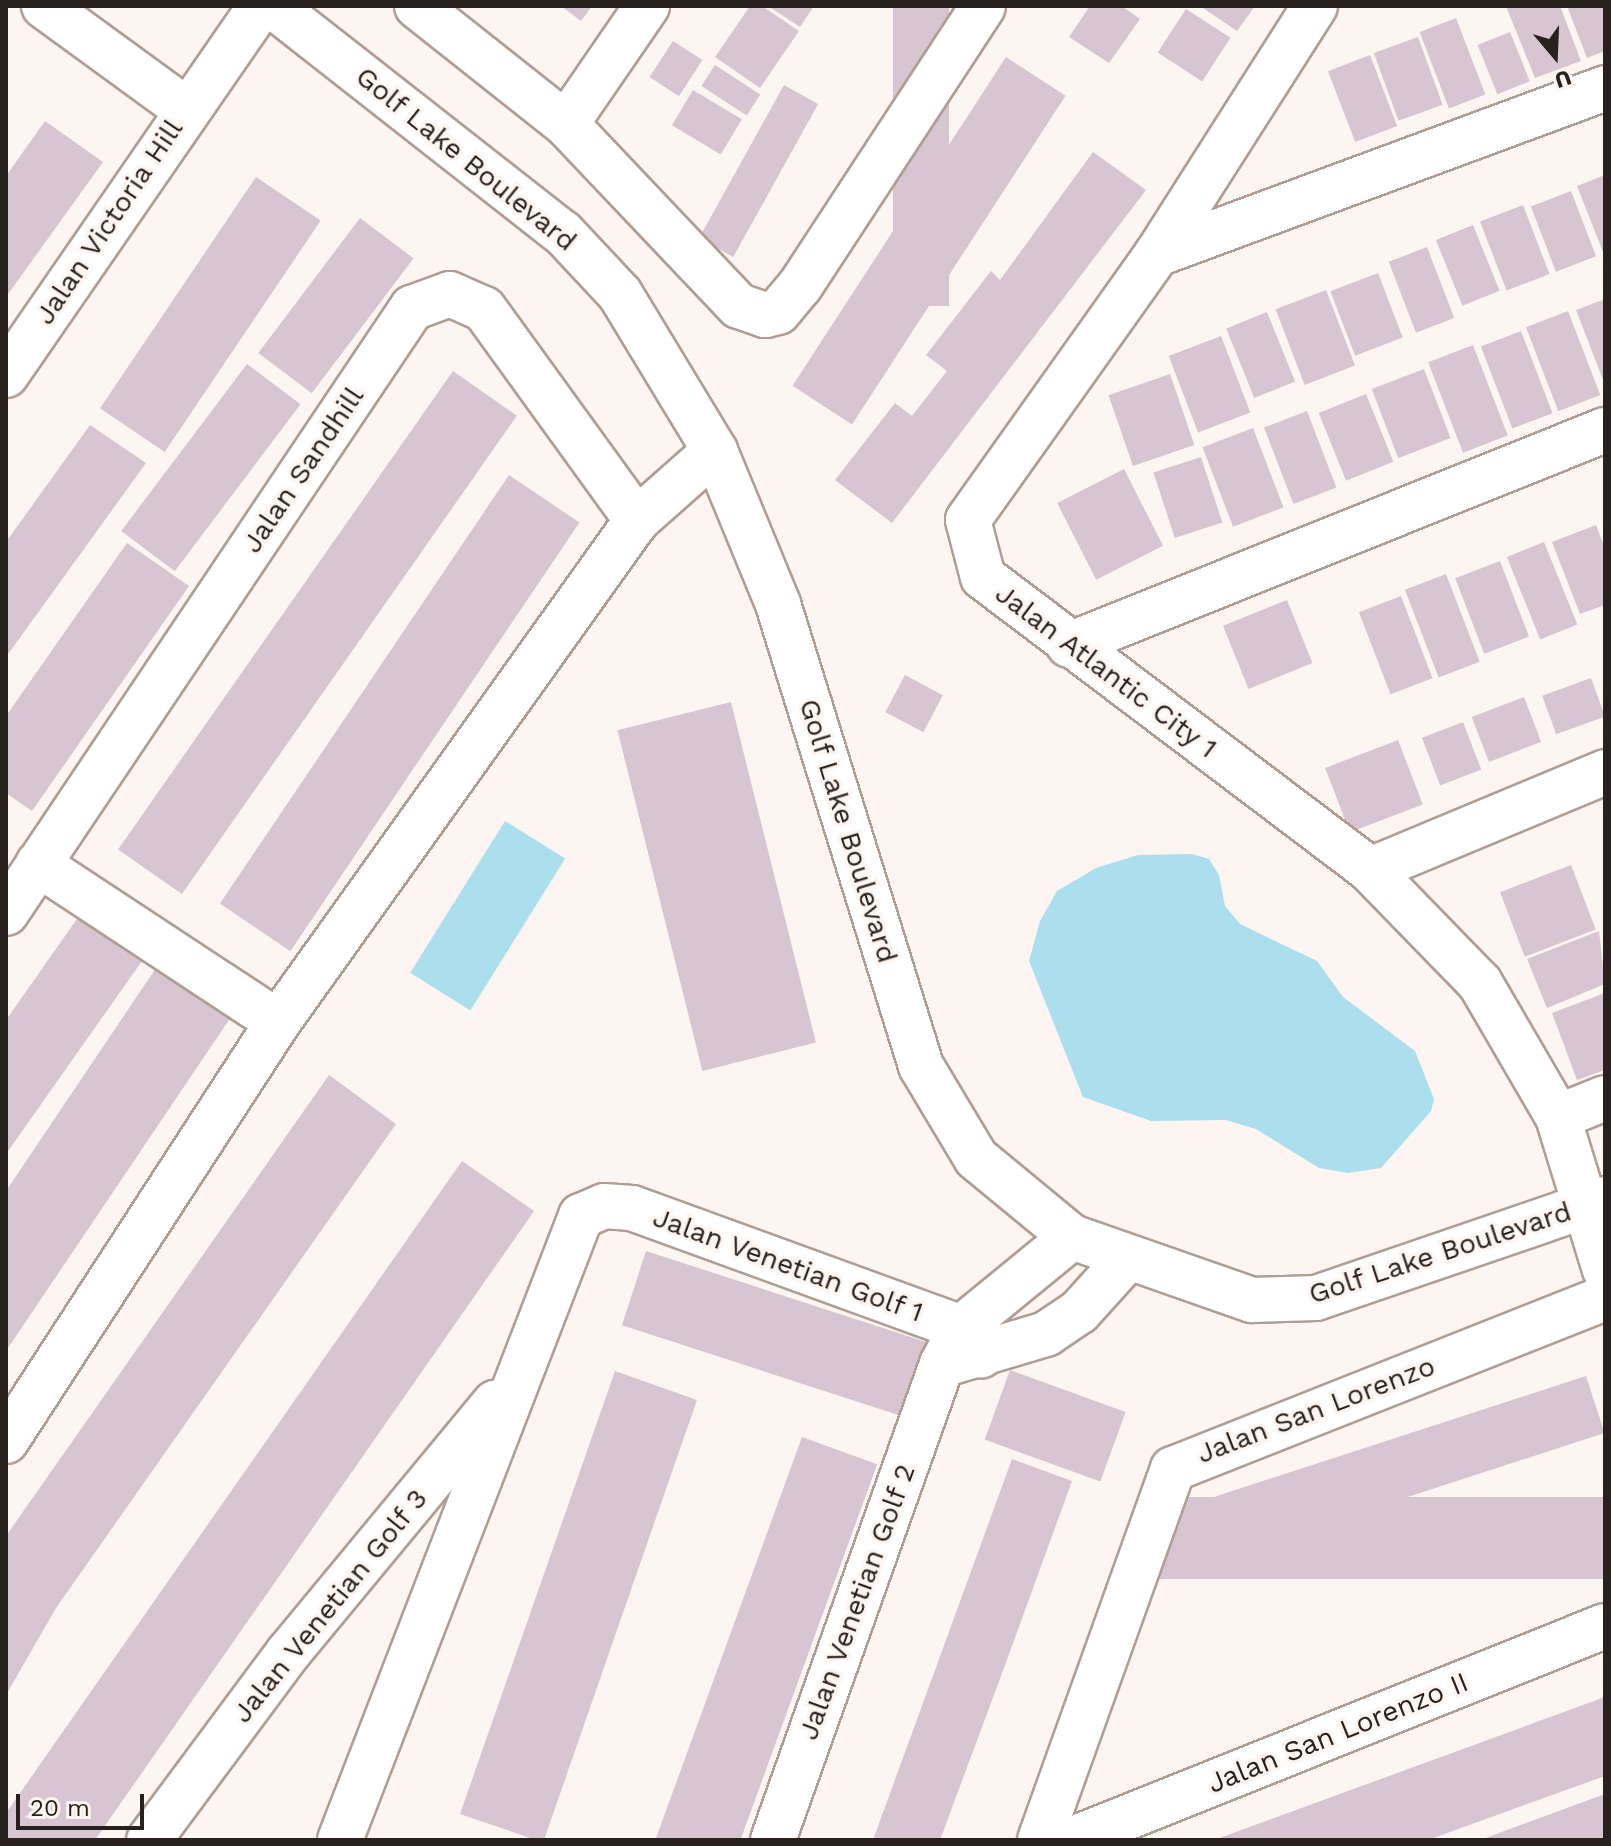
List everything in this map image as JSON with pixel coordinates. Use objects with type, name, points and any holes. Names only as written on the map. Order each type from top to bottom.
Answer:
[{"type":"street","name":"Jalan Victoria Hill","points":[[44,6],[185,109]]},
{"type":"street","name":"Jalan Victoria Hill","points":[[6,375],[185,109],[261,6]]},
{"type":"street","name":"Golf Lake Boulevard","points":[[273,6],[563,233],[620,294],[715,451],[778,604],[921,1066],[976,1158],[1072,1237],[1126,1260],[1252,1300],[1316,1298],[1594,1203]]},
{"type":"street","points":[[417,6],[566,124],[739,306],[751,314],[778,312],[983,6]]},
{"type":"street","points":[[566,124],[647,6]]},
{"type":"street","name":"Jalan Atlantic City 1","points":[[1315,6],[1157,254],[968,520],[983,577],[1370,870],[1480,983],[1558,1117],[1594,1203],[1605,1270]]},
{"type":"street","points":[[1157,254],[1605,88]]},
{"type":"street","name":"Jalan Sandhill","points":[[6,913],[412,308],[450,294],[484,309],[637,520]]},
{"type":"street","points":[[1069,645],[1605,430]]},
{"type":"street","points":[[6,1441],[278,1022],[637,520],[715,451]]},
{"type":"street","points":[[1370,870],[1605,772]]},
{"type":"street","points":[[38,864],[278,1022]]},
{"type":"street","points":[[1558,1117],[1605,1098]]},
{"type":"street","name":"Jalan Venetian Golf 1","points":[[581,1216],[604,1206],[632,1208],[961,1350]]},
{"type":"street","name":"Jalan Venetian Golf 3","points":[[349,1837],[517,1376],[581,1216]]},
{"type":"street","points":[[961,1350],[1072,1237]]},
{"type":"street","points":[[961,1350],[1046,1334],[1079,1312],[1126,1260]]},
{"type":"street","name":"Jalan San Lorenzo","points":[[1040,1840],[1173,1469],[1605,1298]]},
{"type":"street","name":"Jalan Venetian Golf 2","points":[[773,1840],[961,1350]]},
{"type":"street","name":"Jalan Venetian Golf 3","points":[[149,1840],[288,1653],[517,1376]]},
{"type":"street","name":"Jalan San Lorenzo II","points":[[1071,1840],[1605,1626]]},
{"type":"water","points":[[505,821],[565,859],[470,1010],[410,973]]},
{"type":"water","points":[[1192,854],[1209,859],[1219,875],[1225,906],[1240,924],[1317,961],[1343,997],[1415,1051],[1434,1099],[1431,1111],[1381,1168],[1348,1173],[1319,1168],[1256,1129],[1226,1120],[1151,1121],[1083,1097],[1029,961],[1040,921],[1057,891],[1096,868],[1138,855]]},
{"type":"building","points":[[561,6],[592,6],[581,21]]},
{"type":"building","points":[[750,6],[762,6],[799,31],[760,88],[715,57]]},
{"type":"building","points":[[768,6],[814,6],[800,27]]},
{"type":"building","points":[[893,6],[949,6],[949,306],[893,306]]},
{"type":"building","points":[[1090,6],[1122,6],[1140,19],[1109,63],[1069,37]]},
{"type":"building","points":[[1200,6],[1255,6],[1237,31]]},
{"type":"building","points":[[1506,6],[1560,6],[1581,61],[1535,78]]},
{"type":"building","points":[[1567,6],[1605,6],[1605,51],[1587,58]]},
{"type":"building","points":[[1186,9],[1230,38],[1202,81],[1158,53]]},
{"type":"building","points":[[1456,18],[1485,95],[1449,109],[1420,32]]},
{"type":"building","points":[[1510,32],[1530,81],[1497,94],[1478,45]]},
{"type":"building","points":[[1418,37],[1443,105],[1398,121],[1374,53]]},
{"type":"building","points":[[673,41],[702,60],[679,96],[650,77]]},
{"type":"building","points":[[1370,55],[1397,126],[1355,142],[1328,71]]},
{"type":"building","points":[[1006,57],[1066,96],[852,424],[793,386]]},
{"type":"building","points":[[715,65],[760,94],[747,115],[701,86]]},
{"type":"building","points":[[784,85],[818,104],[733,257],[699,238]]},
{"type":"building","points":[[693,90],[742,119],[721,155],[672,125]]},
{"type":"building","points":[[45,121],[103,162],[6,297],[6,176]]},
{"type":"building","points":[[1093,152],[1146,190],[892,523],[835,480],[895,403],[912,416],[947,371],[926,355],[991,271],[1000,280]]},
{"type":"building","points":[[1605,175],[1605,257],[1577,186]]},
{"type":"building","points":[[256,177],[321,221],[165,452],[100,408]]},
{"type":"building","points":[[1571,191],[1596,256],[1556,272],[1531,206]]},
{"type":"building","points":[[1523,205],[1550,274],[1507,291],[1480,221]]},
{"type":"building","points":[[360,218],[414,258],[312,393],[258,353]]},
{"type":"building","points":[[1473,225],[1500,291],[1463,306],[1436,240]]},
{"type":"building","points":[[1427,247],[1454,318],[1416,333],[1389,262]]},
{"type":"building","points":[[1378,273],[1403,337],[1355,356],[1330,291]]},
{"type":"building","points":[[1326,290],[1355,366],[1305,385],[1276,309]]},
{"type":"building","points":[[1605,299],[1605,385],[1576,310]]},
{"type":"building","points":[[1568,311],[1600,395],[1558,411],[1526,327]]},
{"type":"building","points":[[1267,312],[1295,382],[1254,398],[1226,328]]},
{"type":"building","points":[[1521,331],[1553,413],[1512,429],[1481,346]]},
{"type":"building","points":[[1221,336],[1250,413],[1198,433],[1169,356]]},
{"type":"building","points":[[1473,345],[1508,436],[1463,453],[1428,362]]},
{"type":"building","points":[[247,364],[301,404],[175,571],[121,531]]},
{"type":"building","points":[[1424,369],[1451,438],[1398,458],[1372,389]]},
{"type":"building","points":[[453,371],[517,416],[182,894],[118,849]]},
{"type":"building","points":[[1170,374],[1194,445],[1133,466],[1109,395]]},
{"type":"building","points":[[1366,394],[1393,462],[1346,481],[1319,413]]},
{"type":"building","points":[[1307,411],[1336,488],[1293,504],[1264,427]]},
{"type":"building","points":[[90,425],[146,463],[6,657],[6,542]]},
{"type":"building","points":[[1253,428],[1283,507],[1233,527],[1203,447]]},
{"type":"building","points":[[1201,457],[1222,523],[1175,538],[1153,472]]},
{"type":"building","points":[[1124,469],[1163,546],[1096,580],[1057,503]]},
{"type":"building","points":[[509,475],[579,523],[290,951],[220,904]]},
{"type":"building","points":[[1596,525],[1605,548],[1605,605],[1580,614],[1552,542]]},
{"type":"building","points":[[1544,542],[1577,625],[1540,640],[1507,557]]},
{"type":"building","points":[[127,543],[189,586],[32,811],[6,793],[6,716]]},
{"type":"building","points":[[1500,561],[1529,637],[1484,654],[1455,578]]},
{"type":"building","points":[[1446,574],[1480,662],[1439,678],[1405,590]]},
{"type":"building","points":[[1401,596],[1433,678],[1391,694],[1359,612]]},
{"type":"building","points":[[1287,600],[1312,663],[1248,689],[1223,626]]},
{"type":"building","points":[[905,675],[943,695],[923,732],[885,712]]},
{"type":"building","points":[[1591,678],[1605,717],[1556,734],[1542,696]]},
{"type":"building","points":[[1524,697],[1541,742],[1489,762],[1472,717]]},
{"type":"building","points":[[731,702],[816,1043],[702,1071],[617,730]]},
{"type":"building","points":[[1463,722],[1481,770],[1440,785],[1422,738]]},
{"type":"building","points":[[1398,740],[1423,804],[1350,832],[1325,768]]},
{"type":"building","points":[[1571,865],[1596,929],[1525,957],[1500,892]]},
{"type":"building","points":[[79,916],[142,961],[6,1154],[6,1020]]},
{"type":"building","points":[[1599,931],[1605,984],[1547,1008],[1527,959]]},
{"type":"building","points":[[162,959],[237,1008],[6,1351],[6,1191]]},
{"type":"building","points":[[1605,993],[1605,1070],[1577,1080],[1552,1013]]},
{"type":"building","points":[[329,1075],[396,1124],[56,1608],[6,1695],[6,1536]]},
{"type":"building","points":[[462,1161],[534,1211],[95,1840],[6,1840],[6,1813]]},
{"type":"building","points":[[646,1251],[928,1343],[904,1417],[622,1325]]},
{"type":"building","points":[[1010,1370],[1126,1412],[1100,1482],[985,1440]]},
{"type":"building","points":[[615,1371],[697,1400],[544,1840],[536,1840],[460,1814]]},
{"type":"building","points":[[1586,1376],[1605,1433],[1234,1554],[1215,1497]]},
{"type":"building","points":[[802,1437],[877,1464],[740,1840],[655,1840]]},
{"type":"building","points":[[1012,1459],[1072,1481],[1004,1668],[940,1840],[873,1840]]},
{"type":"building","points":[[1147,1497],[1605,1497],[1605,1579],[1147,1579]]},
{"type":"building","points":[[1605,1697],[1605,1776],[1428,1840],[1214,1840]]},
{"type":"building","points":[[1605,1794],[1605,1840],[1480,1840]]}]
